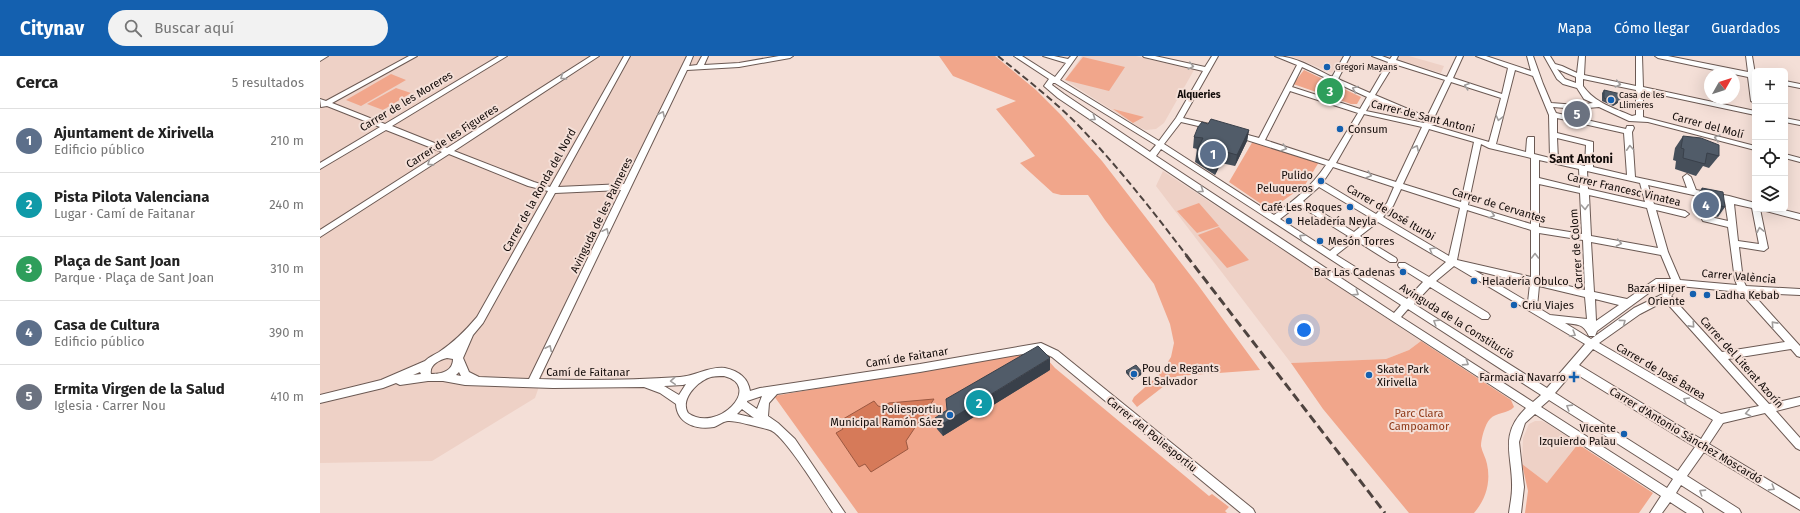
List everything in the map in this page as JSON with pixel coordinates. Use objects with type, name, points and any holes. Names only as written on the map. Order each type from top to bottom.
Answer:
[{"type":"street","points":[[320,58],[325,56]]},
{"type":"street","points":[[322,104],[414,56]]},
{"type":"street","name":"Carrer de les Moreres","points":[[320,166],[504,56]]},
{"type":"street","name":"Carrer de les Figueres","points":[[320,234],[596,56]]},
{"type":"street","name":"Carrer de la Ronda del Nord","points":[[383,384],[428,364],[442,355],[468,333],[480,320],[627,56]]},
{"type":"street","name":"Avinguda de les Palmeres","points":[[532,383],[690,56]]},
{"type":"street","points":[[700,67],[705,56]]},
{"type":"street","points":[[684,68],[739,65],[790,56]]},
{"type":"street","name":"Avinguda de la Constitució","points":[[1017,56],[1150,138],[1330,255],[1735,513]]},
{"type":"street","points":[[1046,56],[1072,59],[1056,81],[1050,82],[1048,86],[1061,96],[1322,271],[1697,513]]},
{"type":"street","points":[[1146,56],[1207,70]]},
{"type":"street","points":[[1153,158],[1165,144],[1215,56]]},
{"type":"street","points":[[1278,56],[1294,61],[1372,96],[1428,124]]},
{"type":"street","points":[[1334,80],[1347,56]]},
{"type":"street","points":[[1375,56],[1394,59],[1448,80],[1504,97]]},
{"type":"street","points":[[1330,255],[1377,218],[1390,204],[1398,184],[1460,56]]},
{"type":"street","points":[[1480,56],[1537,74]]},
{"type":"street","points":[[1530,56],[1539,84],[1554,116],[1554,161]]},
{"type":"street","points":[[1547,56],[1555,73],[1568,85],[1579,86],[1582,56]]},
{"type":"street","points":[[1631,178],[1628,132],[1632,119],[1640,116],[1639,56]]},
{"type":"street","points":[[1658,56],[1752,76]]},
{"type":"street","points":[[1749,56],[1752,71]]},
{"type":"street","points":[[1274,219],[1318,184],[1394,59]]},
{"type":"street","points":[[1261,141],[1300,65]]},
{"type":"street","points":[[1552,66],[1560,67],[1580,76],[1752,112]]},
{"type":"street","points":[[1492,146],[1512,67]]},
{"type":"street","points":[[1788,83],[1800,86]]},
{"type":"street","name":"Carrer del Molí","points":[[1579,86],[1587,97],[1600,105],[1632,119],[1648,120],[1752,147]]},
{"type":"street","name":"Carrer de Sant Antoni","points":[[1287,88],[1363,112],[1428,124],[1492,146],[1752,205]]},
{"type":"street","points":[[1061,96],[1070,90]]},
{"type":"street","points":[[322,104],[531,184],[553,190],[627,187]]},
{"type":"street","points":[[1549,105],[1577,107],[1600,105]]},
{"type":"street","points":[[1554,116],[1628,132]]},
{"type":"street","points":[[1179,119],[1216,129]]},
{"type":"street","points":[[1788,121],[1800,123]]},
{"type":"street","points":[[1150,138],[1163,134],[1174,126]]},
{"type":"street","name":"Carrer de Cervantes","points":[[1231,133],[1398,184],[1536,229],[1664,252]]},
{"type":"street","name":"Carrer de Colom","points":[[1554,135],[1590,144],[1584,191],[1592,329],[1591,344]]},
{"type":"street","points":[[1531,139],[1535,180],[1536,229],[1535,282],[1532,309],[1554,319],[1584,322],[1592,329]]},
{"type":"street","points":[[1394,317],[1429,282],[1452,262],[1478,142]]},
{"type":"street","points":[[1788,157],[1800,160]]},
{"type":"street","points":[[1688,177],[1692,191]]},
{"type":"street","name":"Carrer Francesc Vinatea","points":[[1535,180],[1685,214]]},
{"type":"street","points":[[1515,513],[1518,487],[1514,463],[1514,442],[1520,421],[1548,394],[1591,344],[1637,311],[1666,296],[1677,282],[1664,252],[1643,181]]},
{"type":"street","name":"Carrer de José Iturbi","points":[[1318,184],[1532,309]]},
{"type":"street","points":[[1729,199],[1731,225],[1739,280],[1743,289],[1800,353]]},
{"type":"street","points":[[1298,201],[1393,260]]},
{"type":"street","points":[[1734,243],[1764,248],[1757,212]]},
{"type":"street","points":[[1781,212],[1800,217]]},
{"type":"street","points":[[1706,219],[1731,225]]},
{"type":"street","name":"Carrer de José Iturbi","points":[[1452,262],[1627,303]]},
{"type":"street","points":[[1402,265],[1485,316]]},
{"type":"street","name":"Carrer València","points":[[1592,329],[1658,281],[1743,289],[1800,292]]},
{"type":"street","name":"Carrer del Literat Azorín","points":[[1666,296],[1800,444]]},
{"type":"street","name":"Carrer de José Barea","points":[[1532,309],[1720,419]]},
{"type":"street","name":"Carrer de la Ronda del Nord","points":[[459,360],[468,333]]},
{"type":"street","points":[[1720,356],[1793,345]]},
{"type":"street","name":"Camí de Faitanar","points":[[742,400],[760,392],[920,368],[1041,347],[1055,354]]},
{"type":"street","points":[[442,355],[452,354],[459,360],[465,374],[478,381]]},
{"type":"street","name":"Carrer del Poliesportiu","points":[[1055,354],[1249,513]]},
{"type":"street","points":[[444,377],[454,370],[459,360]]},
{"type":"street","points":[[428,364],[425,372],[428,377]]},
{"type":"street","name":"Carrer d'Antonio Sánchez Moscardó","points":[[1572,366],[1703,444],[1800,505]]},
{"type":"street","points":[[724,372],[737,376],[744,386],[742,400],[737,409],[728,416],[713,423],[692,421],[686,418],[682,411],[681,402],[684,393],[693,382],[703,376],[724,372]]},
{"type":"street","name":"Camí de Faitanar","points":[[383,384],[428,377],[444,377],[465,381],[532,383],[643,383],[683,381],[703,376]]},
{"type":"street","name":"Camí de Faitanar","points":[[643,383],[663,390],[681,402]]},
{"type":"street","points":[[320,399],[383,384]]},
{"type":"street","name":"Camí de Faitanar","points":[[744,386],[760,392]]},
{"type":"street","points":[[763,418],[761,407],[767,397],[774,390]]},
{"type":"street","points":[[742,400],[774,426],[790,442],[839,513]]},
{"type":"street","points":[[1656,513],[1720,419],[1800,401]]},
{"type":"street","points":[[728,416],[774,426]]},
{"type":"shaded area","points":[[320,56],[707,56],[701,68],[684,69],[548,361],[535,398],[432,461],[320,463]]},
{"type":"shaded area","points":[[1082,56],[1136,56],[1194,70],[1164,123],[1156,129],[1146,130],[1140,128],[1065,80]]},
{"type":"shaded area","name":"Gregori Mayans","points":[[1291,56],[1343,56],[1332,73]]},
{"type":"shaded area","points":[[1399,56],[1409,56],[1444,66],[1441,73],[1397,60]]},
{"type":"shaded area","points":[[1163,171],[1421,341],[1409,350],[1386,359],[1291,363],[1156,186]]},
{"type":"shaded area","points":[[934,399],[906,441],[908,449],[871,472],[865,464],[859,467],[836,433],[843,429],[838,422],[874,401],[878,406],[882,407],[889,403]]},
{"type":"shaded area","points":[[1535,421],[1542,421],[1548,424],[1578,444],[1547,483],[1522,464],[1523,438],[1529,424]]},
{"type":"green space","points":[[939,56],[995,56],[1036,90],[1061,115],[1102,161],[1198,285],[1260,370],[1177,376],[1137,407],[1132,401],[1134,397],[1161,373],[1171,357],[1174,343],[1170,324],[1154,284],[1105,220],[1088,195],[1061,195],[1053,193],[1020,163],[1035,156],[996,109],[1016,101],[953,76]]},
{"type":"green space","points":[[1083,57],[1125,67],[1109,91],[1065,80]]},
{"type":"green space","points":[[1304,70],[1361,97],[1357,104],[1351,104],[1293,84]]},
{"type":"green space","points":[[391,74],[406,80],[361,106],[346,100]]},
{"type":"green space","points":[[396,88],[411,93],[383,110],[367,104]]},
{"type":"green space","points":[[1113,109],[1144,117],[1133,123]]},
{"type":"green space","points":[[1253,141],[1319,162],[1305,185],[1270,210],[1229,182]]},
{"type":"green space","points":[[1199,203],[1219,226],[1197,233],[1177,211]]},
{"type":"green space","points":[[1219,227],[1249,260],[1227,268],[1198,235]]},
{"type":"green space","name":"Parc Clara Campoamor","points":[[1421,341],[1511,400],[1514,407],[1509,411],[1495,415],[1488,421],[1485,428],[1481,446],[1487,464],[1488,484],[1482,502],[1474,513],[1409,513],[1323,409],[1291,363],[1386,359],[1409,350]]},
{"type":"green space","name":"Poliesportiu Municipal Ramón Sáez","points":[[1039,350],[1055,368],[1209,496],[1212,494],[1229,507],[1225,511],[1227,513],[858,513],[774,396]]},
{"type":"green space","points":[[1578,444],[1653,493],[1639,513],[1525,513],[1528,491],[1522,464],[1547,483]]},
{"type":"building","points":[[1604,90],[1621,94],[1621,99],[1615,103],[1604,98]]},
{"type":"building","points":[[1211,119],[1249,130],[1237,155],[1223,151],[1217,163],[1197,150],[1203,138],[1194,137],[1202,122],[1208,124]]},
{"type":"building","points":[[1683,136],[1701,138],[1719,145],[1719,156],[1707,153],[1705,164],[1683,158],[1684,149],[1681,148]]},
{"type":"building","points":[[1702,188],[1723,192],[1725,207],[1703,201]]},
{"type":"building","points":[[1038,346],[1050,358],[941,425],[935,418],[947,410],[946,399]]},
{"type":"building","points":[[1136,365],[1142,372],[1132,377],[1126,371]]},
{"type":"railway","points":[[998,56],[1076,123],[1133,188],[1187,256]]},
{"type":"railway","points":[[1186,255],[1385,513]]},
{"type":"place","name":"Gregori Mayans","points":[[1327,67]]},
{"type":"place","name":"Plaça de Sant Joan","points":[[1330,91]]},
{"type":"place","name":"Casa de les Llimeres","points":[[1611,100]]},
{"type":"place","name":"Ermita Virgen de la Salud","points":[[1577,114]]},
{"type":"place","name":"Consum","points":[[1340,129]]},
{"type":"place","name":"Ajuntament de Xirivella","points":[[1213,154]]},
{"type":"place","name":"Pulido Peluqueros","points":[[1321,181]]},
{"type":"place","name":"Casa de Cultura","points":[[1706,205]]},
{"type":"place","name":"Café Les Roques","points":[[1350,207]]},
{"type":"place","name":"Heladería Neyla","points":[[1289,221]]},
{"type":"place","name":"Mesón Torres","points":[[1320,241]]},
{"type":"place","name":"Bar Las Cadenas","points":[[1403,272]]},
{"type":"place","name":"Heladería Obulco","points":[[1474,281]]},
{"type":"place","name":"Bazar Hiper Oriente","points":[[1693,294]]},
{"type":"place","name":"Ladha Kebab","points":[[1707,295]]},
{"type":"place","name":"Criu Viajes","points":[[1514,305]]},
{"type":"place","name":"Pou de Regants El Salvador","points":[[1134,374]]},
{"type":"place","name":"Skate Park Xirivella","points":[[1369,375]]},
{"type":"place","name":"Farmacia Navarro","points":[[1574,377]]},
{"type":"place","name":"Pista Pilota Valenciana","points":[[979,403]]},
{"type":"place","name":"Poliesportiu Municipal Ramón Sáez","points":[[950,415]]},
{"type":"place","name":"Vicente Izquierdo Palau","points":[[1624,434]]},
{"type":"district","name":"Alqueries","points":[[1199,94]]},
{"type":"district","name":"Sant Antoni","points":[[1581,159]]}]
